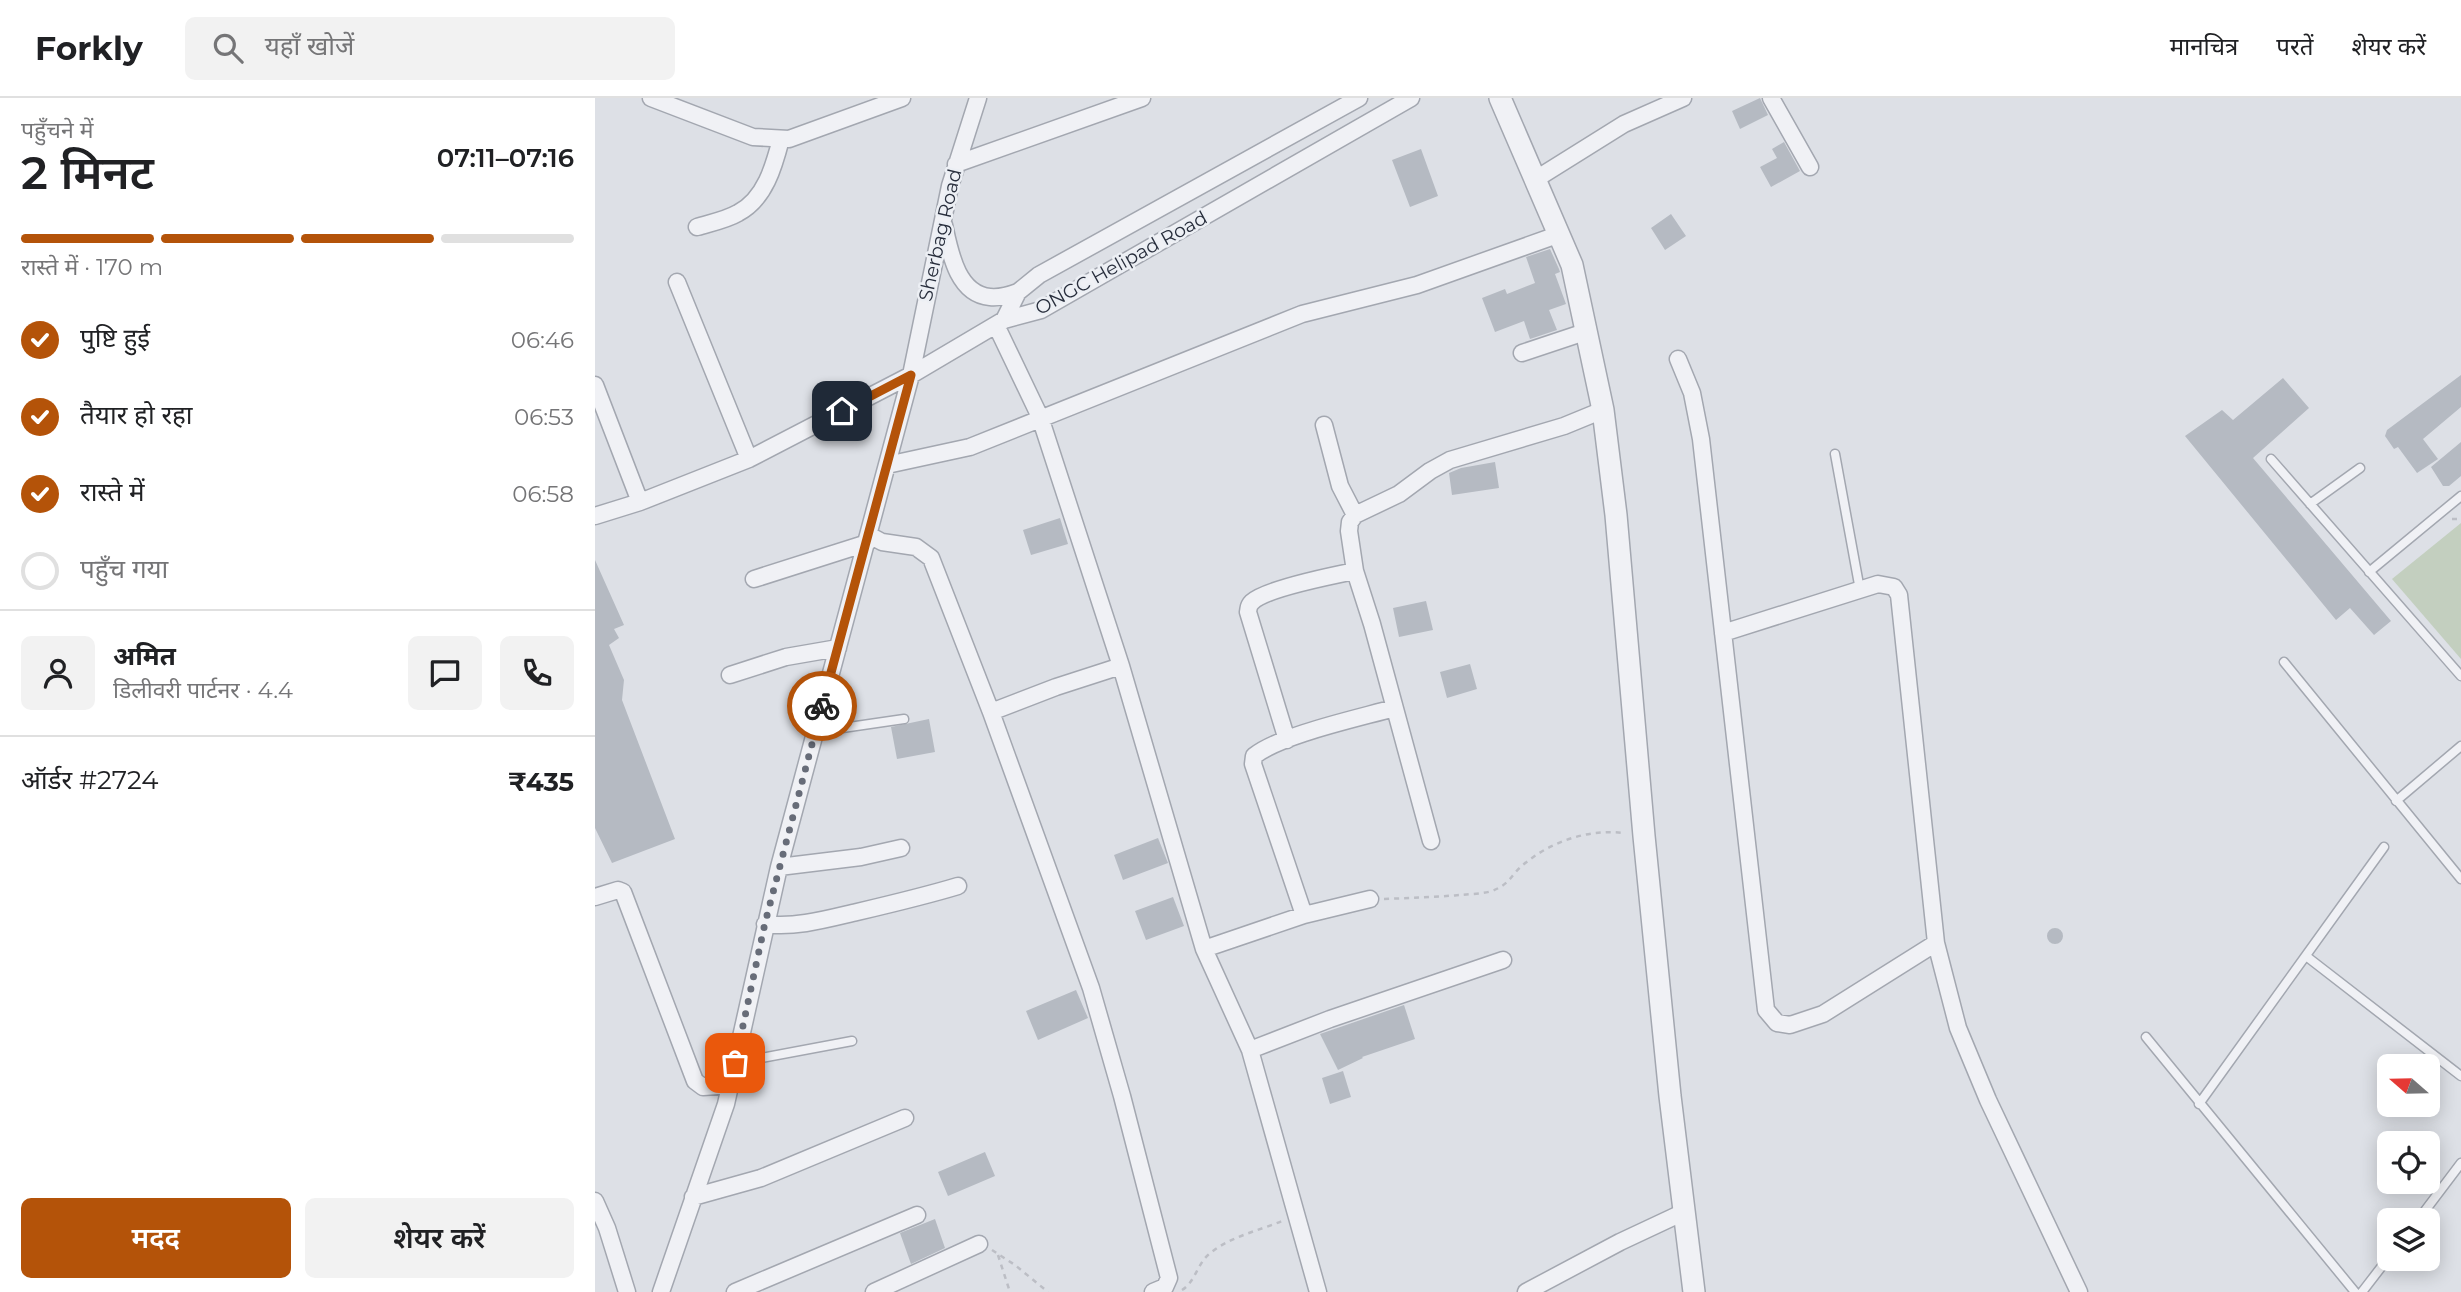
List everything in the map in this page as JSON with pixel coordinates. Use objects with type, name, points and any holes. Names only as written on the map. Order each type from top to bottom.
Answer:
[{"type":"street","points":[[651,98],[753,137],[781,139],[789,139],[902,98]]},
{"type":"street","name":"Sherbag Road","points":[[660,1292],[731,1085],[779,867],[911,375],[956,164],[978,98]]},
{"type":"street","points":[[956,164],[1142,98]]},
{"type":"street","points":[[1318,1292],[1250,1050],[1204,949],[1121,666],[1040,418],[1000,322],[1019,292],[1039,275],[1359,98]]},
{"type":"street","name":"ONGC Helipad Road","points":[[595,516],[640,502],[750,459],[911,375],[1000,322],[1041,310],[1411,98]]},
{"type":"street","points":[[1500,98],[1572,265],[1603,410],[1616,515],[1644,836],[1683,1212],[1694,1292]]},
{"type":"street","points":[[1536,179],[1624,124],[1683,98]]},
{"type":"street","points":[[1770,98],[1810,167]]},
{"type":"street","points":[[697,227],[739,213],[752,202],[767,181],[781,139]]},
{"type":"street","points":[[943,220],[958,273],[972,291],[988,297],[1019,292]]},
{"type":"street","points":[[887,465],[970,447],[1303,314],[1417,285],[1560,233]]},
{"type":"street","points":[[677,282],[750,459]]},
{"type":"street","points":[[1522,353],[1588,331]]},
{"type":"street","points":[[1678,359],[1692,393],[1701,439],[1766,1010],[1777,1023],[1790,1025],[1823,1014],[1936,943]]},
{"type":"street","points":[[595,385],[640,502]]},
{"type":"street","points":[[1431,841],[1355,571],[1350,522],[1355,515],[1399,495],[1430,471],[1450,460],[1564,426],[1603,410]]},
{"type":"street","points":[[1324,425],[1340,486],[1355,515]]},
{"type":"street","points":[[754,579],[868,539],[916,547],[931,558],[991,712],[1091,988],[1168,1270],[1169,1278],[1159,1290]]},
{"type":"street","points":[[1287,740],[1248,612],[1249,605],[1254,600],[1315,579],[1355,571]]},
{"type":"street","points":[[1723,633],[1878,584],[1894,587],[1899,595],[1936,943],[1958,1028],[1988,1100],[2079,1292]]},
{"type":"street","points":[[730,675],[786,657],[838,648]]},
{"type":"street","points":[[991,712],[1121,666]]},
{"type":"street","points":[[1304,915],[1253,764],[1254,756],[1287,740],[1394,708]]},
{"type":"street","points":[[779,867],[861,857],[901,848]]},
{"type":"street","points":[[765,923],[781,926],[814,922],[920,898],[958,886]]},
{"type":"street","points":[[595,897],[618,890],[623,892],[695,1081],[703,1087],[731,1085]]},
{"type":"street","points":[[1204,949],[1304,915],[1370,899]]},
{"type":"street","points":[[1250,1050],[1503,960]]},
{"type":"street","points":[[694,1197],[761,1178],[905,1118]]},
{"type":"street","points":[[595,1201],[601,1230],[627,1292]]},
{"type":"street","points":[[1526,1292],[1683,1212]]},
{"type":"street","points":[[735,1292],[917,1215]]},
{"type":"street","points":[[874,1292],[979,1244]]},
{"type":"lane","points":[[1835,454],[1860,590]]},
{"type":"lane","points":[[2271,459],[2461,676]]},
{"type":"lane","points":[[2310,504],[2360,468]]},
{"type":"lane","points":[[2369,572],[2461,496]]},
{"type":"lane","points":[[2284,662],[2461,879]]},
{"type":"lane","points":[[815,732],[904,719]]},
{"type":"lane","points":[[2396,801],[2461,746]]},
{"type":"lane","points":[[2199,1104],[2384,847]]},
{"type":"lane","points":[[2306,956],[2461,1076]]},
{"type":"lane","points":[[2146,1037],[2355,1292]]},
{"type":"lane","points":[[735,1063],[852,1041]]},
{"type":"lane","points":[[2426,1208],[2461,1163]]},
{"type":"lane","points":[[2362,1292],[2378,1271]]},
{"type":"path","points":[[1370,899],[1423,898],[1489,892],[1509,883],[1521,866],[1541,852],[1577,835],[1606,831],[1644,836]]},
{"type":"path","points":[[1159,1290],[1183,1290],[1208,1255],[1239,1236],[1297,1216]]},
{"type":"path","points":[[979,1244],[997,1253],[1048,1292]]},
{"type":"path","points":[[997,1253],[1010,1292]]},
{"type":"green space","points":[[2461,523],[2461,659],[2392,579]]},
{"type":"building","points":[[1760,98],[1768,115],[1740,129],[1732,111]]},
{"type":"building","points":[[1784,142],[1800,171],[1771,187],[1760,167],[1777,158],[1772,149]]},
{"type":"building","points":[[1421,149],[1438,196],[1410,207],[1392,160]]},
{"type":"building","points":[[1671,214],[1686,236],[1665,250],[1651,228]]},
{"type":"building","points":[[1550,249],[1560,272],[1555,274],[1566,304],[1549,310],[1557,330],[1530,339],[1524,321],[1495,332],[1482,298],[1505,289],[1507,294],[1535,283],[1526,257]]},
{"type":"building","points":[[2461,375],[2461,407],[2423,439],[2438,459],[2417,473],[2398,447],[2394,449],[2385,436],[2387,430]]},
{"type":"building","points":[[2283,378],[2309,408],[2253,458],[2391,621],[2374,635],[2350,608],[2336,620],[2185,436],[2222,410],[2233,420]]},
{"type":"building","points":[[2461,442],[2461,476],[2449,486],[2443,486],[2431,467]]},
{"type":"building","points":[[1495,462],[1499,488],[1452,495],[1449,473]]},
{"type":"building","points":[[1060,518],[1068,544],[1031,555],[1023,530]]},
{"type":"building","points":[[595,560],[624,625],[614,629],[619,638],[609,645],[624,680],[622,700],[675,839],[612,863],[595,828]]},
{"type":"building","points":[[1426,601],[1433,630],[1399,637],[1393,608]]},
{"type":"building","points":[[1470,664],[1477,689],[1447,698],[1440,672]]},
{"type":"building","points":[[929,719],[935,752],[897,759],[891,727]]},
{"type":"building","points":[[1158,838],[1168,863],[1123,880],[1114,855]]},
{"type":"building","points":[[1173,897],[1184,926],[1146,940],[1135,911]]},
{"type":"building","points":[[2052,928],[2058,928],[2063,936],[2061,942],[2052,944],[2047,939],[2047,933]]},
{"type":"building","points":[[1076,990],[1088,1018],[1038,1040],[1026,1011]]},
{"type":"building","points":[[1404,1005],[1415,1039],[1362,1057],[1338,1070],[1320,1034]]},
{"type":"building","points":[[1343,1071],[1351,1097],[1330,1104],[1322,1078]]},
{"type":"building","points":[[985,1152],[995,1176],[948,1196],[938,1172]]},
{"type":"building","points":[[935,1219],[945,1248],[911,1264],[900,1233]]},
{"type":"way so far","points":[[735,1063],[765,923],[822,706]]},
{"type":"route","points":[[822,706],[911,375],[842,411]]}]
